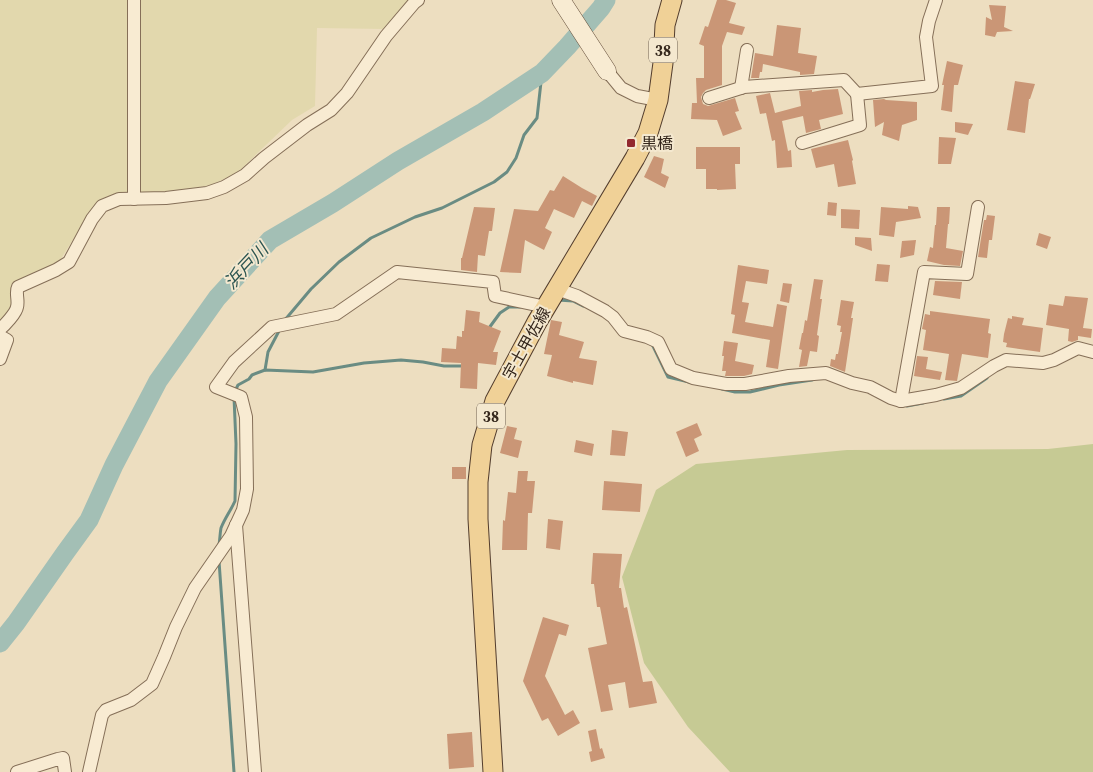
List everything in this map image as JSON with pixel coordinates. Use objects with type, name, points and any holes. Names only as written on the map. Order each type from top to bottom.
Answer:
[{"type":"main road","name":"宇土甲佐線","points":[[493,772],[478,519],[478,482],[482,445],[494,401],[537,322],[648,133],[658,100],[665,25],[672,0]]},
{"type":"street","points":[[134,0],[134,199]]},
{"type":"street","points":[[0,329],[5,326],[18,307],[16,290],[18,287],[70,262],[92,219],[102,206],[119,199],[207,193],[224,188],[245,175],[307,125],[331,110],[347,93],[386,36],[418,0]]},
{"type":"street","points":[[561,0],[607,71],[621,88],[637,96],[658,100]]},
{"type":"street","points":[[857,94],[932,86],[926,37],[936,0]]},
{"type":"street","points":[[741,88],[747,50]]},
{"type":"street","points":[[709,98],[741,88],[844,80],[857,94],[860,124],[802,143]]},
{"type":"street","points":[[901,402],[924,272],[967,274],[978,207]]},
{"type":"street","points":[[89,772],[102,715],[106,710],[131,700],[152,684],[195,588],[231,536],[243,510],[246,489],[246,417],[241,397],[216,387],[234,362],[272,327],[336,314],[397,272],[493,282],[496,296],[546,307]]},
{"type":"street","points":[[557,289],[577,296],[605,311],[614,317],[624,330],[658,342],[671,370],[693,378],[726,384],[746,384],[789,376],[826,373],[852,383],[870,387],[901,402],[961,388],[1006,360],[1043,363],[1054,360],[1078,348],[1093,352]]},
{"type":"street","points":[[0,336],[7,340],[0,359]]},
{"type":"street","points":[[236,524],[255,772]]},
{"type":"street","points":[[17,772],[63,758],[65,772]]},
{"type":"shaded area","points":[[0,0],[412,0],[384,29],[317,28],[315,106],[292,120],[237,173],[211,185],[179,191],[114,194],[84,222],[59,262],[16,289],[7,322],[0,324]]},
{"type":"green space","points":[[1093,444],[1093,772],[730,772],[688,727],[644,663],[622,577],[656,490],[696,464],[847,450],[1048,449]]},
{"type":"building","points":[[717,0],[736,3],[729,23],[745,27],[742,35],[727,32],[722,46],[722,85],[706,90],[701,97],[703,104],[708,106],[735,98],[739,111],[735,112],[742,129],[723,136],[717,120],[691,119],[692,103],[697,103],[696,78],[704,78],[704,46],[699,44],[705,26],[708,27]]},
{"type":"building","points":[[989,5],[1006,6],[1004,27],[1013,31],[997,32],[995,37],[985,35],[986,17],[992,20]]},
{"type":"building","points":[[777,25],[801,28],[798,53],[817,56],[814,74],[800,75],[800,72],[763,64],[759,78],[751,78],[755,53],[773,56]]},
{"type":"building","points":[[947,61],[963,65],[958,85],[954,85],[952,112],[941,110],[944,85],[942,85]]},
{"type":"building","points":[[1015,81],[1035,84],[1029,99],[1025,133],[1007,130]]},
{"type":"building","points":[[838,89],[843,114],[819,120],[821,129],[806,133],[803,116],[782,121],[788,151],[791,150],[792,167],[777,168],[775,140],[772,141],[766,113],[760,114],[756,96],[770,93],[775,113],[801,106],[799,91],[812,90],[812,92]]},
{"type":"building","points":[[873,100],[917,102],[917,120],[902,125],[899,141],[882,135],[884,122],[875,127]]},
{"type":"building","points":[[955,122],[973,124],[968,135],[955,132]]},
{"type":"building","points":[[939,137],[956,138],[951,164],[938,164]]},
{"type":"building","points":[[848,140],[856,184],[838,187],[834,164],[816,168],[811,149]]},
{"type":"building","points":[[696,147],[740,147],[740,164],[735,164],[736,189],[706,189],[706,169],[696,169]]},
{"type":"building","points":[[654,156],[664,159],[661,173],[669,177],[665,188],[644,177]]},
{"type":"building","points":[[563,176],[597,196],[592,206],[582,201],[574,218],[554,209],[545,228],[552,232],[544,250],[525,240],[521,273],[500,272],[514,209],[538,211],[550,190],[554,191]]},
{"type":"building","points":[[828,202],[837,203],[836,216],[827,215]]},
{"type":"building","points":[[908,206],[918,207],[921,218],[896,222],[894,237],[879,235],[881,207],[908,209]]},
{"type":"building","points":[[474,207],[495,208],[492,231],[489,231],[485,256],[478,255],[477,272],[461,270],[461,258]]},
{"type":"building","points":[[937,207],[950,207],[946,248],[963,251],[960,266],[927,261],[930,247],[933,248]]},
{"type":"building","points":[[841,209],[860,210],[859,229],[841,228]]},
{"type":"building","points":[[987,215],[995,216],[992,240],[989,240],[987,258],[978,257],[984,220],[986,220]]},
{"type":"building","points":[[1039,233],[1051,237],[1047,249],[1036,245]]},
{"type":"building","points":[[855,237],[871,238],[872,251],[855,245]]},
{"type":"building","points":[[916,240],[914,255],[900,258],[902,241]]},
{"type":"building","points":[[877,264],[890,265],[888,282],[875,281]]},
{"type":"building","points":[[738,265],[769,270],[767,284],[746,281],[742,302],[749,303],[745,322],[773,327],[777,304],[787,306],[778,369],[766,367],[770,340],[732,333],[735,315],[731,314]]},
{"type":"building","points":[[814,279],[823,280],[817,352],[810,351],[807,366],[799,367],[802,350],[799,349],[805,320],[807,321]]},
{"type":"building","points":[[935,281],[962,282],[960,299],[933,295]]},
{"type":"building","points":[[783,283],[792,284],[789,303],[780,301]]},
{"type":"building","points":[[1065,296],[1088,298],[1083,328],[1092,329],[1091,338],[1078,336],[1078,340],[1068,341],[1069,329],[1046,325],[1049,304],[1063,306]]},
{"type":"building","points":[[841,300],[854,302],[845,372],[830,366],[831,359],[835,360],[836,354],[838,354],[842,332],[840,332],[841,326],[837,325]]},
{"type":"building","points":[[466,310],[480,312],[479,322],[501,331],[493,352],[498,352],[496,365],[478,363],[477,389],[460,388],[461,363],[441,362],[442,348],[456,349],[457,336],[462,337]]},
{"type":"building","points":[[930,311],[990,319],[988,333],[991,334],[988,358],[962,354],[957,381],[945,380],[949,354],[923,350],[926,330],[922,329],[925,314],[930,315]]},
{"type":"building","points":[[1012,316],[1024,318],[1022,325],[1043,328],[1040,352],[1006,347],[1007,343],[1003,342],[1004,334],[1008,318],[1012,319]]},
{"type":"building","points":[[551,320],[562,322],[559,335],[584,342],[579,358],[597,361],[593,385],[573,381],[573,383],[547,376],[552,355],[544,354]]},
{"type":"building","points":[[724,341],[738,343],[735,361],[754,365],[752,374],[725,376],[726,371],[722,371]]},
{"type":"building","points":[[917,356],[928,357],[926,369],[942,372],[940,380],[914,376]]},
{"type":"building","points":[[697,423],[702,435],[694,439],[699,451],[686,457],[676,432]]},
{"type":"building","points":[[507,426],[517,428],[514,439],[522,441],[518,458],[500,453]]},
{"type":"building","points":[[612,430],[628,432],[625,456],[610,455]]},
{"type":"building","points":[[576,440],[594,444],[592,456],[574,452]]},
{"type":"building","points":[[452,467],[466,467],[466,479],[452,479]]},
{"type":"building","points":[[518,471],[528,471],[527,481],[535,481],[532,513],[528,513],[527,550],[502,550],[503,520],[505,521],[508,492],[516,493]]},
{"type":"building","points":[[604,481],[642,484],[640,512],[602,510]]},
{"type":"building","points":[[548,519],[563,521],[560,550],[546,548]]},
{"type":"building","points":[[593,553],[622,554],[619,588],[621,588],[624,608],[627,607],[643,682],[652,681],[657,703],[629,708],[625,682],[608,685],[613,710],[601,712],[588,648],[607,644],[600,607],[597,607],[594,584],[591,584]]},
{"type":"building","points":[[543,617],[569,625],[566,636],[559,634],[545,676],[565,715],[573,710],[580,723],[558,736],[548,718],[542,721],[523,681]]},
{"type":"building","points":[[596,729],[600,749],[602,748],[605,758],[591,762],[589,752],[592,751],[588,731]]},
{"type":"building","points":[[472,732],[474,767],[449,769],[447,734]]},
{"type":"waterway","name":"浜戸川","points":[[0,643],[89,520],[114,465],[158,381],[217,298],[270,240],[333,203],[398,161],[483,112],[542,73],[567,47],[606,0]]},
{"type":"waterway","points":[[284,321],[311,289],[339,262],[371,238],[415,217],[442,208],[494,182],[507,172],[516,158],[524,135],[537,118],[542,73]]},
{"type":"waterway","points":[[558,300],[573,301],[583,306]]},
{"type":"waterway","points":[[489,328],[500,313],[509,307],[520,307]]},
{"type":"waterway","points":[[265,370],[268,352],[280,329]]},
{"type":"waterway","points":[[652,344],[668,377],[689,382]]},
{"type":"waterway","points":[[235,391],[238,385],[249,379],[252,375],[265,370],[313,372],[364,363],[401,360],[444,366],[464,366]]},
{"type":"waterway","points":[[944,399],[961,396],[987,378]]},
{"type":"waterway","points":[[722,389],[735,392],[750,392],[812,380]]},
{"type":"waterway","points":[[219,545],[221,528],[235,501],[236,444],[234,397]]},
{"type":"waterway","points":[[907,406],[923,403]]},
{"type":"waterway","points":[[219,561],[234,772]]},
{"type":"place","name":"黒橋","points":[[631,143]]}]
